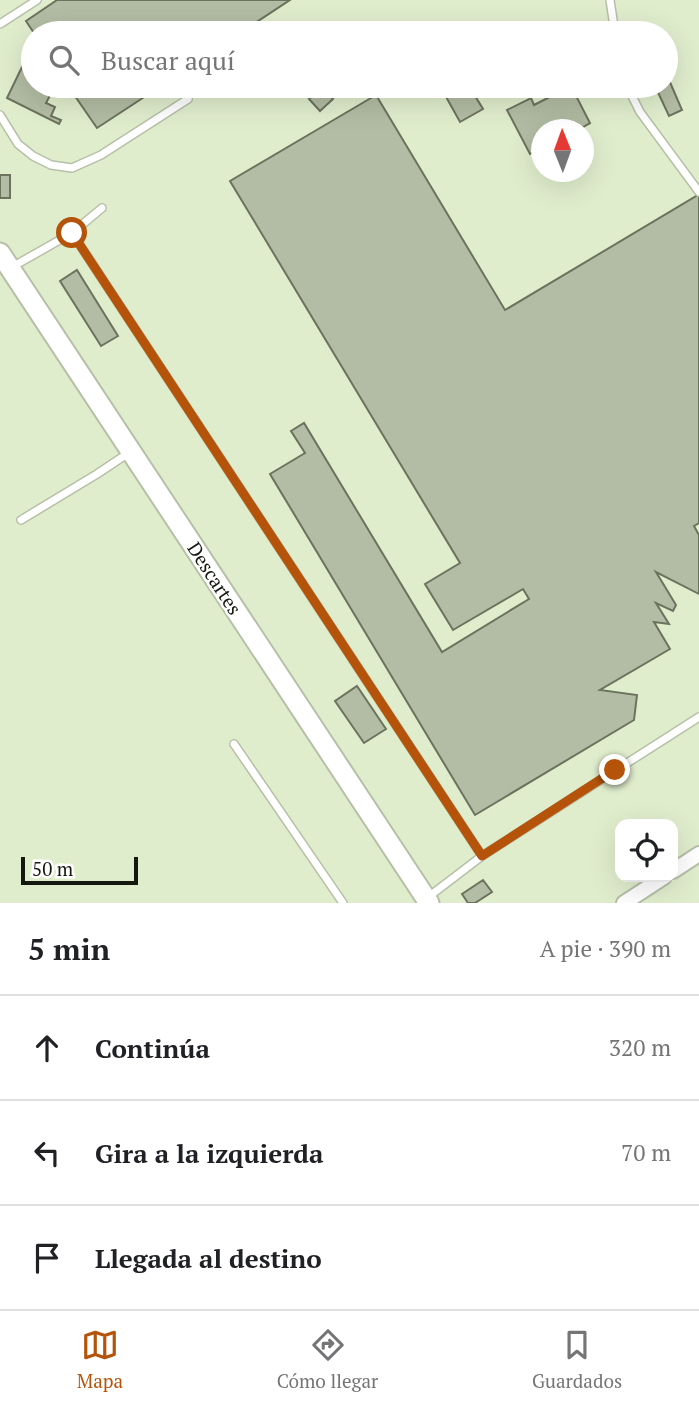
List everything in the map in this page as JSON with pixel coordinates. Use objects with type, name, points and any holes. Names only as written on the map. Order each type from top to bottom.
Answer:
[{"type":"street","name":"Descartes","points":[[5,261],[428,901]]},
{"type":"street","points":[[678,868],[699,853]]},
{"type":"street","points":[[624,903],[656,882]]},
{"type":"lane","points":[[0,24],[37,0]]},
{"type":"lane","points":[[610,0],[613,21]]},
{"type":"lane","points":[[633,98],[640,112],[699,192]]},
{"type":"lane","points":[[0,116],[18,144],[33,156],[51,165],[72,167],[101,155],[188,99]]},
{"type":"lane","points":[[5,261],[72,233],[102,208]]},
{"type":"lane","points":[[72,233],[482,856]]},
{"type":"lane","points":[[21,520],[132,450]]},
{"type":"lane","points":[[428,901],[482,856],[699,717]]},
{"type":"lane","points":[[234,744],[343,903]]},
{"type":"shaded area","points":[[0,0],[699,0],[699,903],[0,903]]},
{"type":"building","points":[[57,0],[290,0],[258,21],[26,21]]},
{"type":"building","points":[[21,69],[21,98],[49,98],[46,103],[55,107],[51,116],[61,120],[59,124],[7,98]]},
{"type":"building","points":[[76,98],[143,98],[97,128]]},
{"type":"building","points":[[332,98],[333,99],[320,111],[309,99]]},
{"type":"building","points":[[371,98],[378,98],[505,310],[698,195],[699,197],[699,523],[694,526],[699,535],[699,594],[656,572],[676,605],[673,611],[656,603],[669,624],[654,622],[670,649],[600,690],[637,695],[634,720],[475,815],[270,474],[305,453],[291,431],[304,423],[442,652],[529,599],[523,589],[453,630],[425,584],[460,563],[230,181]]},
{"type":"building","points":[[447,98],[476,98],[483,109],[460,122]]},
{"type":"building","points":[[531,98],[534,105],[548,98],[577,98],[588,119],[531,119],[530,154],[507,110]]},
{"type":"building","points":[[661,98],[677,98],[682,110],[669,116]]},
{"type":"building","points":[[0,175],[10,175],[10,198],[0,198]]},
{"type":"building","points":[[77,270],[118,336],[101,346],[60,281]]},
{"type":"building","points":[[357,686],[386,729],[364,743],[335,701]]},
{"type":"building","points":[[483,880],[492,892],[475,903],[468,903],[462,894]]},
{"type":"route","points":[[72,233],[482,856],[615,770]]}]
